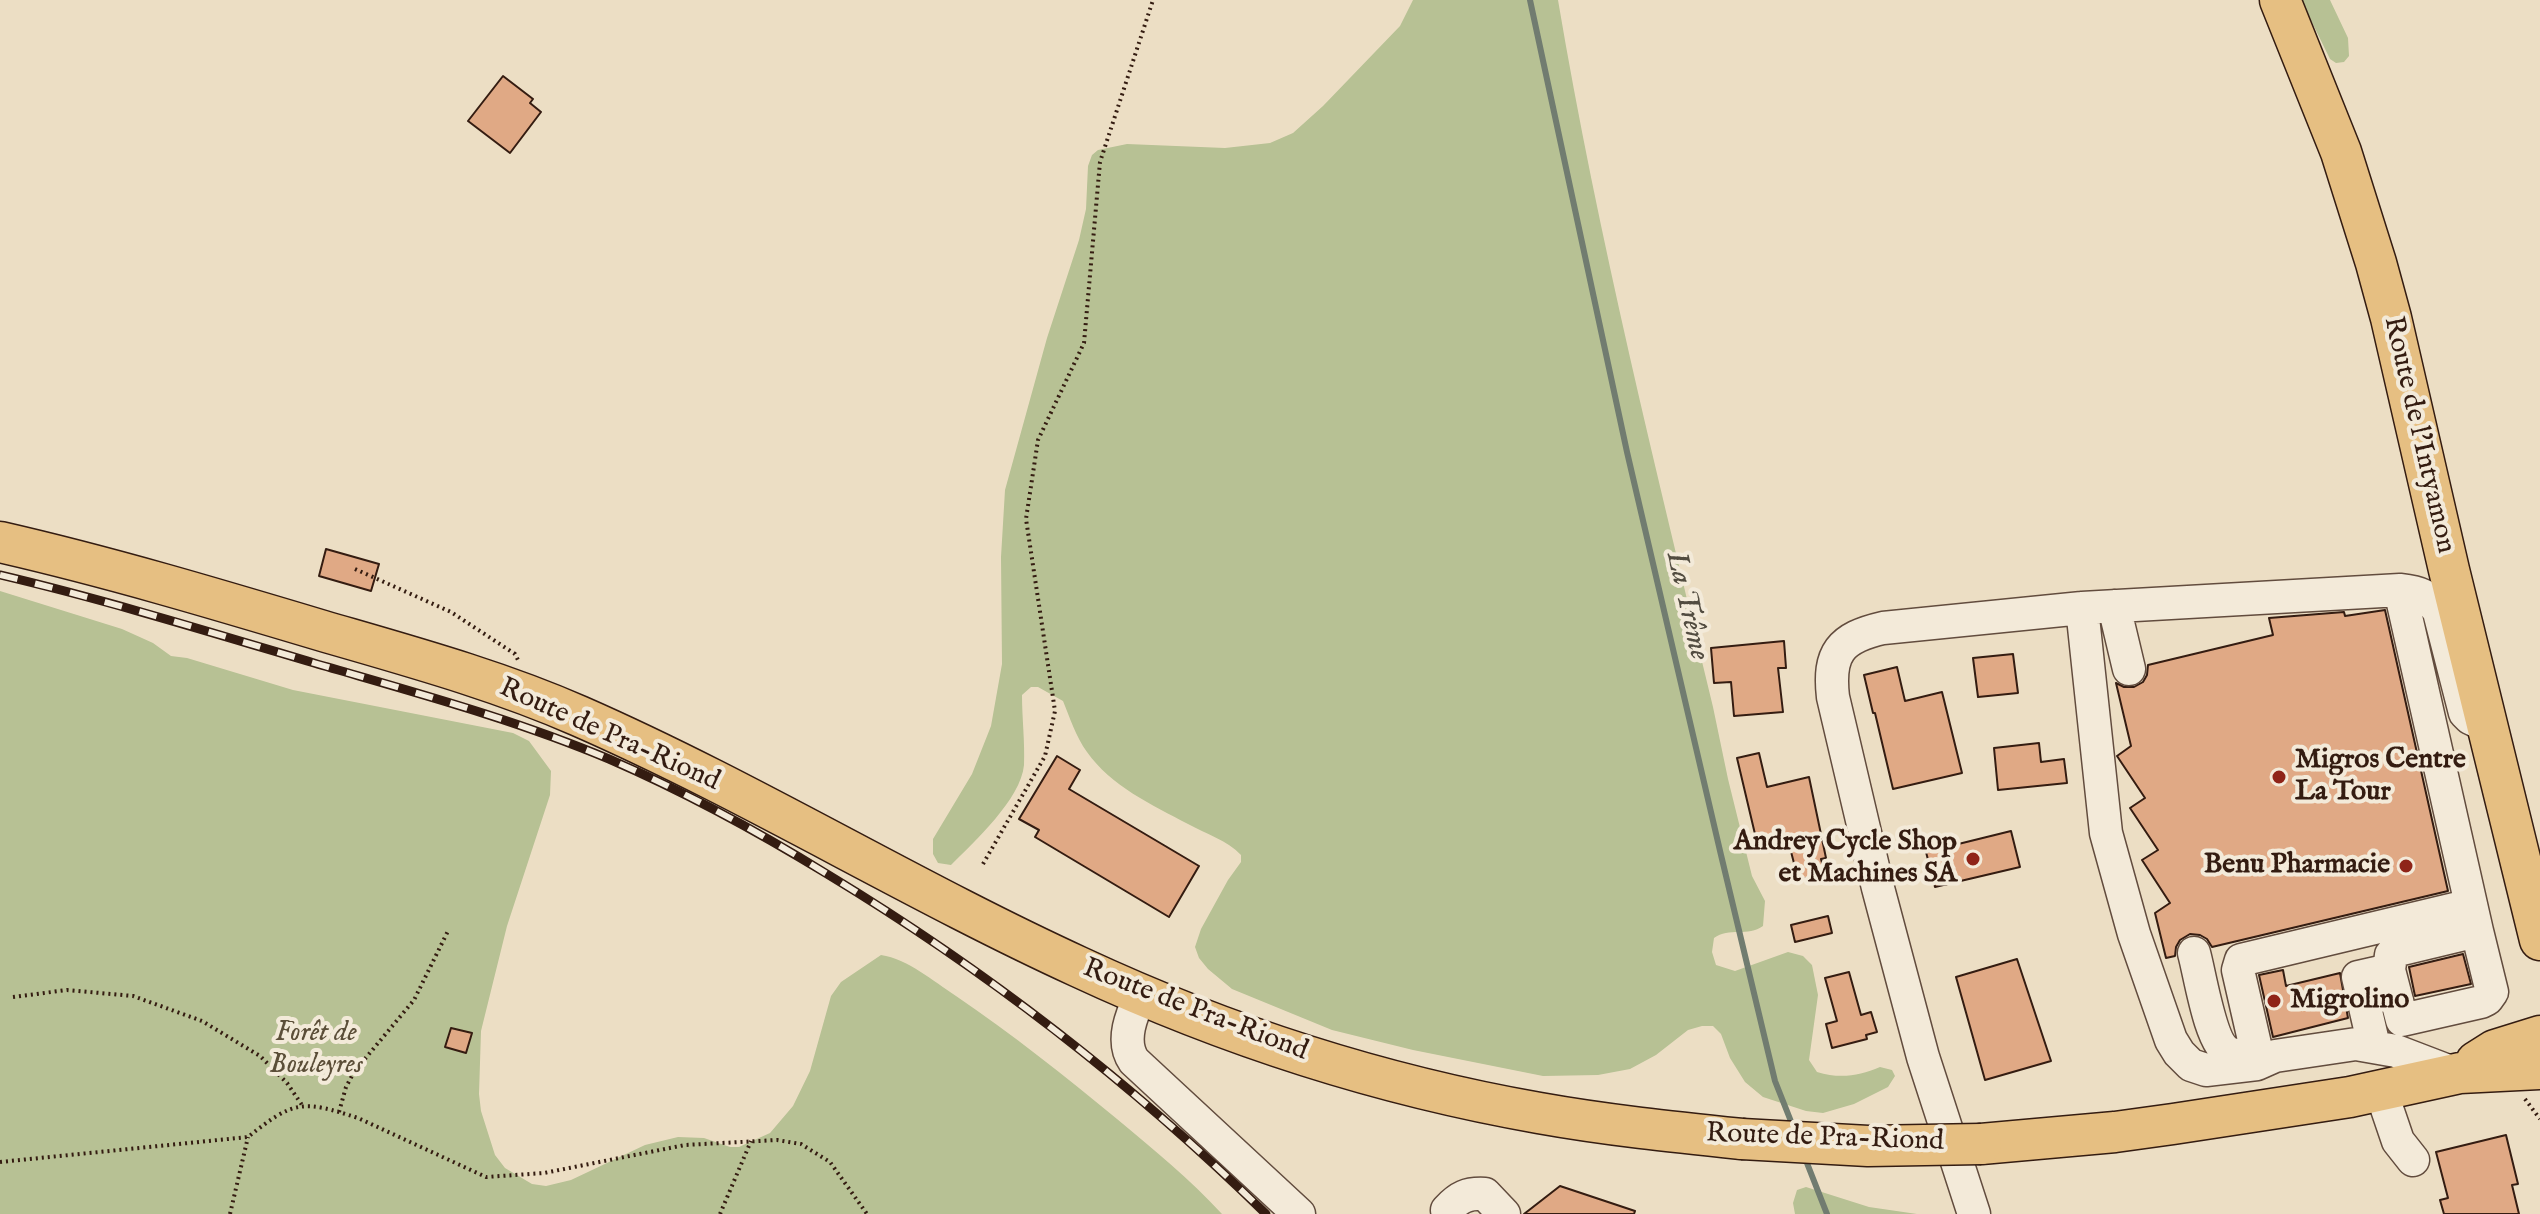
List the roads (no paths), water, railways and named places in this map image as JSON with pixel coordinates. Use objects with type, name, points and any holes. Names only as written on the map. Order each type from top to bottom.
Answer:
[{"type":"main road","name":"Route de l'Intyamon","points":[[2280,0],[2341,152],[2376,263],[2532,894],[2540,940]]},
{"type":"main road","name":"Route de Pra-Riond","points":[[0,542],[241,606],[417,658],[528,696],[641,744],[1018,938],[1213,1024],[1405,1084],[1522,1110],[1585,1121],[1742,1139],[1878,1146],[1981,1144],[2115,1132],[2307,1104],[2458,1073],[2540,1069]]},
{"type":"main road","name":"Route de Pra-Riond","points":[[2458,1073],[2495,1050],[2540,1036]]},
{"type":"street","points":[[2194,953],[2218,1041],[2232,1054],[2266,1054],[2356,1044],[2402,1020],[2481,1002],[2491,996],[2492,989],[2400,590]]},
{"type":"street","points":[[1974,1214],[1923,1057],[1882,904],[1833,697],[1832,666],[1842,645],[1864,633],[1883,628],[2098,607],[2400,590],[2417,592],[2434,602],[2439,612],[2465,713],[2489,727]]},
{"type":"street","points":[[2098,607],[2129,669]]},
{"type":"street","points":[[2098,607],[2106,833],[2134,934],[2171,1040],[2191,1065],[2206,1070],[2257,1064],[2266,1054]]},
{"type":"street","points":[[2266,1054],[2238,970],[2239,962],[2243,959],[2474,918]]},
{"type":"street","points":[[2402,1020],[2389,970],[2391,955],[2474,918]]},
{"type":"street","points":[[2389,970],[2358,977],[2372,1036],[2396,1051],[2458,1073]]},
{"type":"street","points":[[1141,994],[1128,1039],[1128,1051],[1134,1061],[1299,1214]]},
{"type":"street","points":[[2381,1091],[2398,1141],[2413,1160]]},
{"type":"street","points":[[1455,1213],[1457,1200],[1469,1193],[1485,1194],[1504,1214]]},
{"type":"waterway","name":"La Trême","points":[[1530,0],[1627,452],[1721,855],[1775,1081],[1794,1129]]},
{"type":"waterway","name":"La Trême","points":[[1805,1158],[1827,1214]]},
{"type":"railway","points":[[0,575],[158,617],[500,719],[609,759],[693,799],[827,874],[1001,989],[1111,1075],[1266,1214]]},
{"type":"place","name":"Migros Centre La Tour","points":[[2279,777]]},
{"type":"place","name":"Andrey Cycle Shop et Machines SA","points":[[1973,859]]},
{"type":"place","name":"Benu Pharmacie","points":[[2406,866]]},
{"type":"place","name":"Migrolino","points":[[2274,1001]]},
{"type":"park label","name":"Forêt de Bouleyres","points":[[316,1050]]}]
